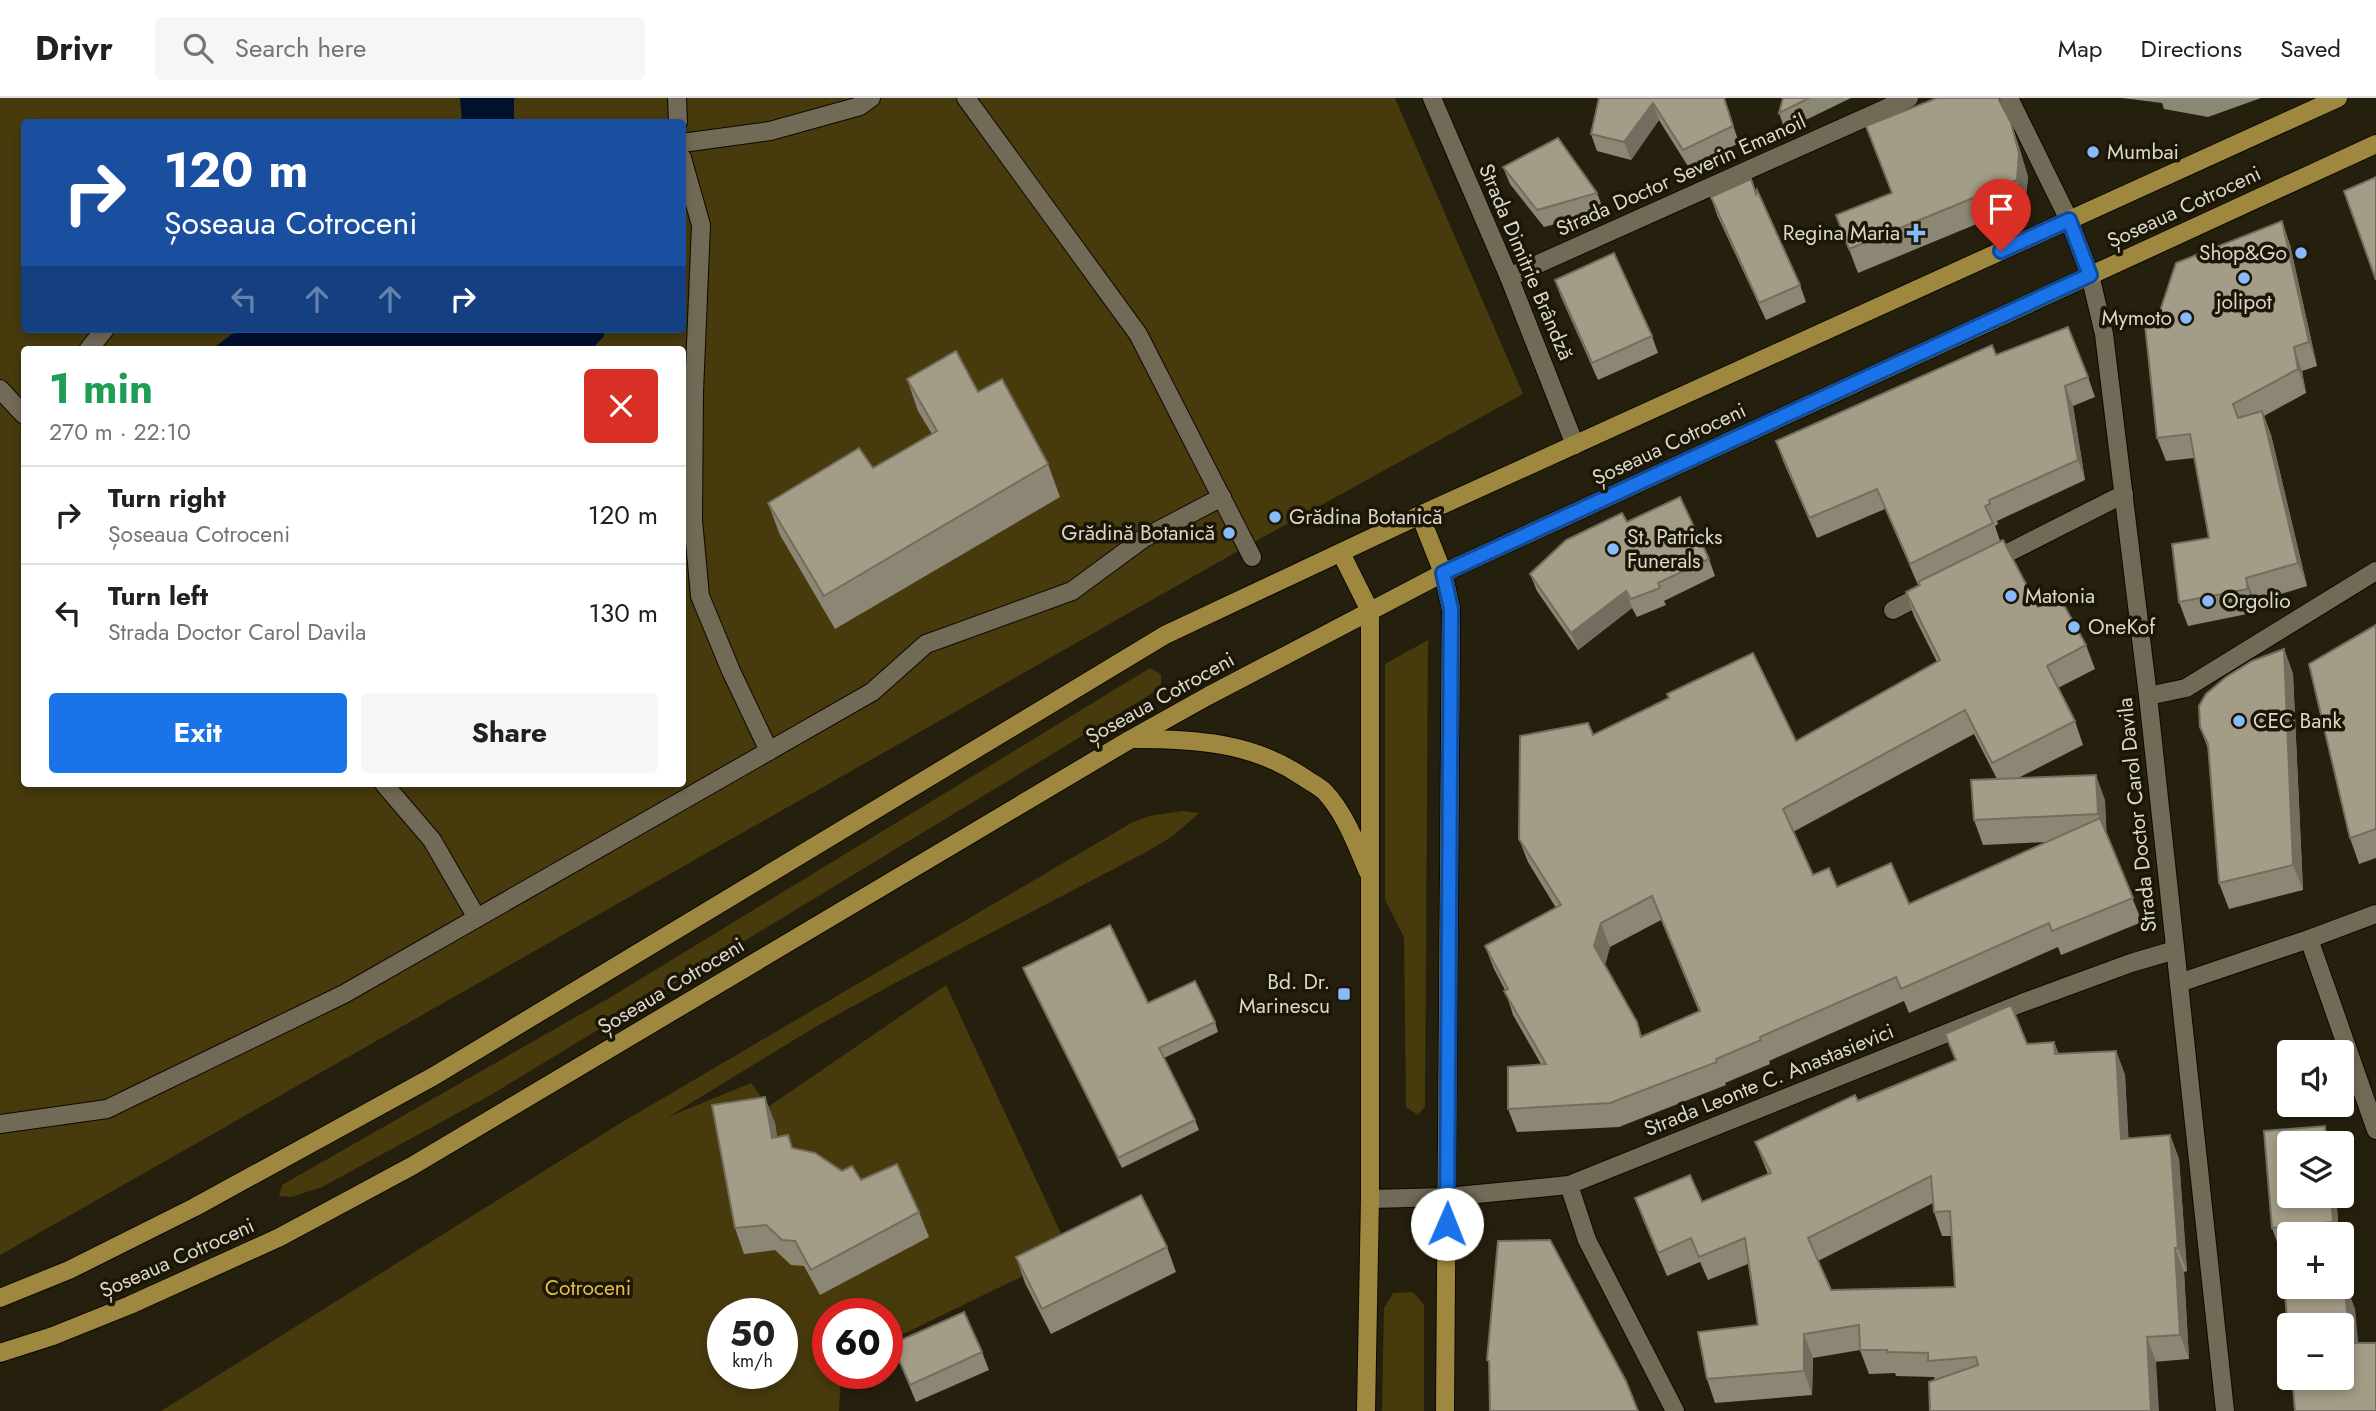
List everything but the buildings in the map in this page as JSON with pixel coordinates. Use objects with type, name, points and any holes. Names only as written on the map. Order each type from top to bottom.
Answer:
[{"type":"main road","name":"Șoseaua Cotroceni","points":[[0,1298],[68,1270],[183,1213],[422,1083],[1165,635],[1420,515],[2338,98]]},
{"type":"main road","name":"Șoseaua Cotroceni","points":[[0,1353],[130,1305],[255,1249],[400,1173],[1131,739],[1443,573],[2376,144]]},
{"type":"main road","points":[[1420,515],[1443,573],[1451,609],[1445,1411]]},
{"type":"main road","points":[[1341,553],[1370,611],[1370,1199],[1366,1411]]},
{"type":"main road","points":[[1131,739],[1213,742],[1245,748],[1287,766],[1324,791],[1347,824],[1370,879]]},
{"type":"street","points":[[677,98],[678,119]]},
{"type":"street","points":[[686,142],[770,131],[860,106],[871,98]]},
{"type":"street","points":[[966,98],[1138,334],[1252,557]]},
{"type":"street","name":"Strada Dimitrie Brândză","points":[[1432,98],[1509,276],[1575,445]]},
{"type":"street","points":[[1862,119],[1865,98]]},
{"type":"street","name":"Strada Doctor Severin Emanoil","points":[[1509,276],[1909,98]]},
{"type":"street","points":[[2009,98],[2069,220]]},
{"type":"street","points":[[686,172],[701,225],[694,393],[694,507],[700,596],[731,671],[769,751]]},
{"type":"street","name":"Strada Doctor Carol Davila","points":[[2069,220],[2090,275],[2104,334],[2148,696],[2225,1411]]},
{"type":"street","points":[[0,389],[21,412]]},
{"type":"street","points":[[1978,567],[2124,494]]},
{"type":"street","points":[[0,1124],[107,1109],[344,994],[872,692],[926,644],[1072,591],[1144,538],[1222,497]]},
{"type":"street","points":[[2148,696],[2186,688],[2376,571]]},
{"type":"street","points":[[1893,610],[1941,586]]},
{"type":"street","points":[[387,787],[432,840],[477,918]]},
{"type":"street","points":[[2179,983],[2376,914]]},
{"type":"street","points":[[2309,939],[2376,1130]]},
{"type":"street","name":"Strada Leonte C. Anastasievici","points":[[1370,1199],[1447,1197],[1569,1185],[2022,1003],[2131,963],[2175,950]]},
{"type":"street","points":[[1569,1185],[1587,1240],[1675,1411]]},
{"type":"green space","name":"Grădina Botanică","points":[[0,98],[1395,98],[1523,394],[1238,551],[0,1255]]},
{"type":"green space","points":[[1428,640],[1425,1106],[1418,1115],[1406,1107],[1404,937],[1385,900],[1385,664]]},
{"type":"green space","points":[[1150,668],[1161,674],[1161,688],[489,1096],[322,1187],[291,1197],[279,1196],[282,1185],[611,997]]},
{"type":"green space","name":"Cotroceni","points":[[1182,811],[1199,813],[1173,836],[1150,850],[817,1026],[668,1117],[751,1083],[768,1107],[946,985],[1070,1253],[903,1334],[903,1298],[812,1298],[812,1389],[840,1389],[839,1411],[161,1411],[619,1124],[1133,822],[1149,816]]},
{"type":"green space","points":[[1413,1292],[1424,1305],[1424,1411],[1382,1411],[1384,1308],[1393,1293]]},
{"type":"water","points":[[460,98],[514,98],[514,119],[462,119]]},
{"type":"water","points":[[604,333],[604,336],[595,346],[216,346],[232,334]]},
{"type":"place","name":"Mumbai","points":[[2093,152]]},
{"type":"place","name":"Regina Maria","points":[[1916,233]]},
{"type":"place","name":"Shop&Go","points":[[2301,253]]},
{"type":"place","name":"jolipot","points":[[2244,278]]},
{"type":"place","name":"Mymoto","points":[[2186,318]]},
{"type":"place","name":"Grădina Botanică","points":[[1275,517]]},
{"type":"place","name":"Grădină Botanică","points":[[1229,533]]},
{"type":"place","name":"St. Patricks Funerals","points":[[1613,549]]},
{"type":"place","name":"Matonia","points":[[2011,596]]},
{"type":"place","name":"Orgolio","points":[[2208,601]]},
{"type":"place","name":"OneKof","points":[[2074,627]]},
{"type":"place","name":"CEC Bank","points":[[2239,721]]},
{"type":"place","name":"Bd. Dr. Marinescu","points":[[1344,994]]},
{"type":"route","points":[[1447,1224],[1451,609],[1443,573],[2090,275],[2069,220],[2001,251]]}]
